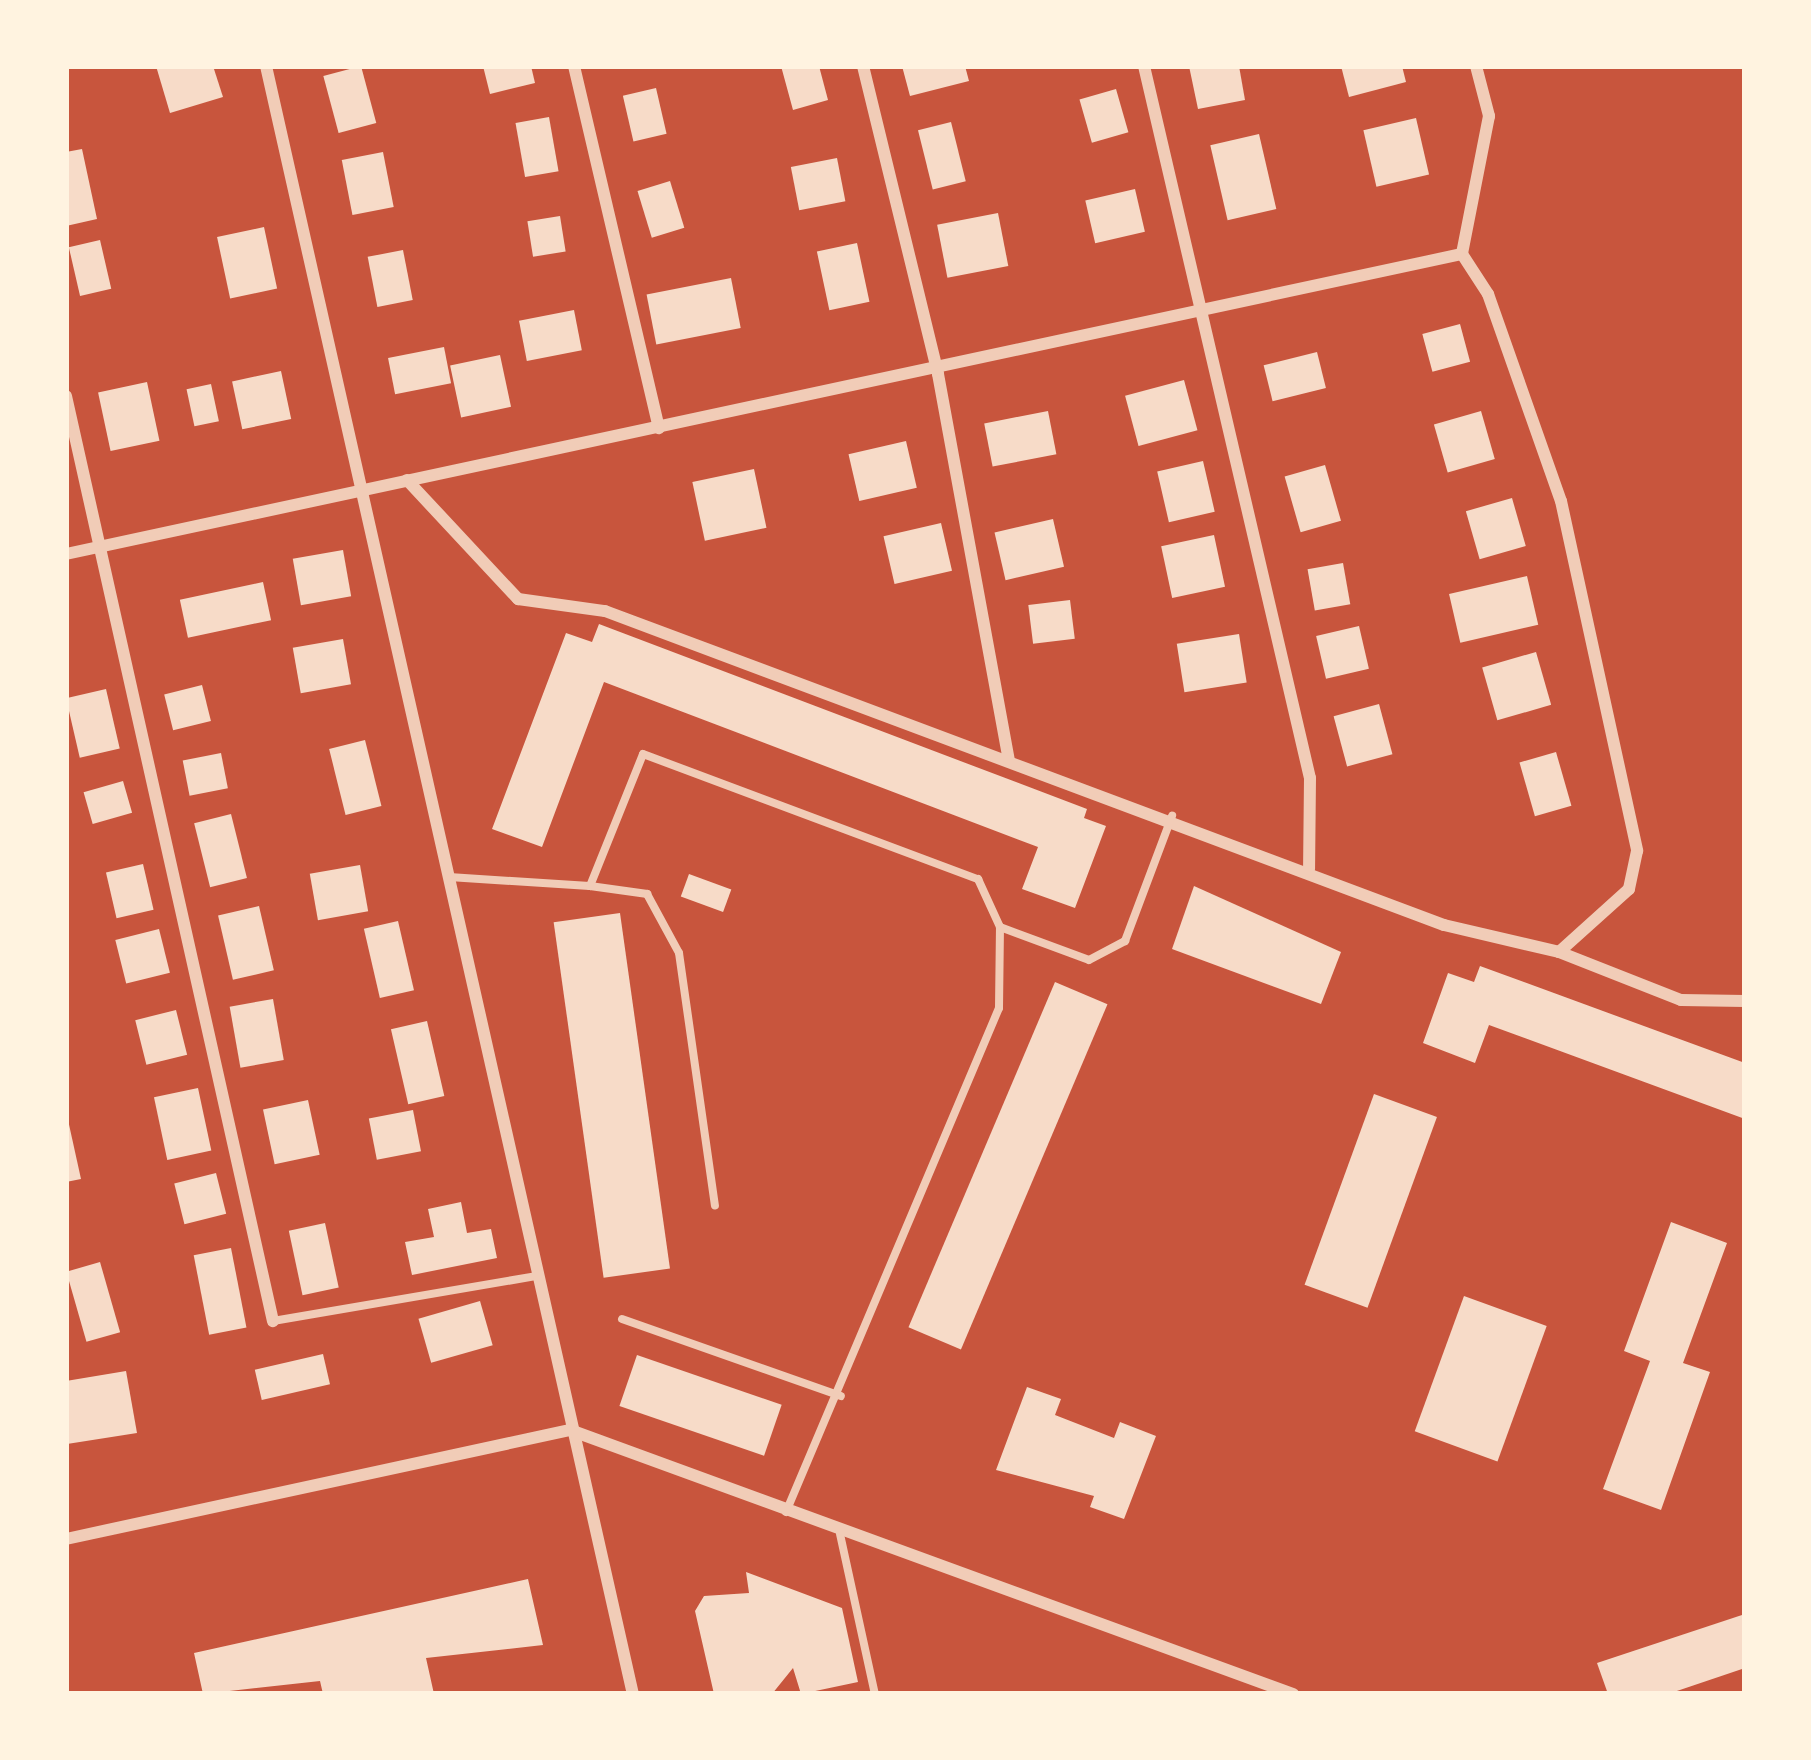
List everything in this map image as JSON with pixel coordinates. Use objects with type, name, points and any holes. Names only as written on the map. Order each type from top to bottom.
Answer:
[{"type":"street","points":[[266,66],[634,1694]]},
{"type":"street","points":[[574,66],[659,428]]},
{"type":"street","points":[[863,66],[938,374],[1010,760]]},
{"type":"street","points":[[1144,66],[1310,778],[1309,869]]},
{"type":"street","points":[[1476,66],[1489,116],[1462,254],[1488,294],[1561,501],[1637,850],[1628,889],[1559,952]]},
{"type":"street","points":[[66,554],[938,374],[1462,254]]},
{"type":"street","points":[[66,396],[273,1321]]},
{"type":"street","points":[[406,481],[518,599],[604,610],[1172,816],[1444,926],[1559,952],[1681,1000],[1745,1001]]},
{"type":"street","points":[[66,1539],[571,1430],[785,1514],[1293,1694]]},
{"type":"lane","points":[[590,886],[643,754],[978,879],[1000,927],[1000,1008],[841,1396],[785,1514]]},
{"type":"lane","points":[[1000,927],[1089,960],[1108,955],[1125,941],[1172,816]]},
{"type":"lane","points":[[449,877],[646,894],[679,953],[715,1205]]},
{"type":"lane","points":[[273,1321],[537,1276]]},
{"type":"lane","points":[[622,1319],[841,1396]]},
{"type":"lane","points":[[840,1534],[875,1694]]},
{"type":"building","points":[[156,66],[213,66],[223,97],[170,113]]},
{"type":"building","points":[[361,66],[376,123],[339,133],[323,76]]},
{"type":"building","points":[[483,66],[531,66],[535,83],[490,94]]},
{"type":"building","points":[[781,66],[819,66],[828,100],[793,110]]},
{"type":"building","points":[[902,66],[965,66],[969,81],[910,96]]},
{"type":"building","points":[[1189,66],[1239,66],[1245,100],[1198,109]]},
{"type":"building","points":[[1341,66],[1402,66],[1406,82],[1349,97]]},
{"type":"building","points":[[656,88],[667,134],[633,141],[623,96]]},
{"type":"building","points":[[1116,89],[1128,132],[1092,143],[1079,99]]},
{"type":"building","points":[[549,117],[559,171],[525,177],[516,123]]},
{"type":"building","points":[[1416,118],[1429,175],[1376,187],[1363,130]]},
{"type":"building","points":[[951,122],[966,181],[933,189],[918,130]]},
{"type":"building","points":[[1259,134],[1276,209],[1228,220],[1210,145]]},
{"type":"building","points":[[82,149],[97,219],[66,226],[66,152]]},
{"type":"building","points":[[383,152],[394,207],[352,215],[342,160]]},
{"type":"building","points":[[837,158],[845,201],[799,210],[791,167]]},
{"type":"building","points":[[670,181],[684,228],[652,238],[637,191]]},
{"type":"building","points":[[1135,189],[1145,232],[1095,243],[1085,200]]},
{"type":"building","points":[[998,213],[1008,266],[947,278],[937,225]]},
{"type":"building","points":[[560,216],[566,252],[533,257],[527,221]]},
{"type":"building","points":[[264,227],[277,289],[230,299],[217,237]]},
{"type":"building","points":[[100,240],[111,289],[80,296],[69,247]]},
{"type":"building","points":[[857,243],[869,302],[829,310],[817,252]]},
{"type":"building","points":[[403,250],[413,300],[377,307],[368,257]]},
{"type":"building","points":[[731,278],[741,328],[656,344],[647,294]]},
{"type":"building","points":[[574,310],[582,350],[527,361],[519,321]]},
{"type":"building","points":[[1460,324],[1470,362],[1432,372],[1422,334]]},
{"type":"building","points":[[444,347],[451,383],[395,394],[388,358]]},
{"type":"building","points":[[1317,352],[1326,388],[1273,401],[1264,365]]},
{"type":"building","points":[[500,355],[511,407],[461,417],[450,366]]},
{"type":"building","points":[[281,371],[291,419],[242,429],[232,381]]},
{"type":"building","points":[[1184,380],[1197,430],[1139,446],[1125,396]]},
{"type":"building","points":[[147,382],[159,441],[111,451],[98,392]]},
{"type":"building","points":[[211,384],[219,421],[194,426],[187,389]]},
{"type":"building","points":[[1048,411],[1056,454],[993,467],[984,423]]},
{"type":"building","points":[[1481,411],[1495,459],[1448,473],[1434,425]]},
{"type":"building","points":[[906,441],[917,488],[859,501],[849,454]]},
{"type":"building","points":[[1203,461],[1215,512],[1169,522],[1157,472]]},
{"type":"building","points":[[1325,465],[1341,521],[1301,532],[1285,477]]},
{"type":"building","points":[[754,469],[766,528],[705,541],[692,482]]},
{"type":"building","points":[[1512,498],[1526,546],[1480,559],[1466,511]]},
{"type":"building","points":[[1053,519],[1064,567],[1006,580],[995,532]]},
{"type":"building","points":[[941,523],[952,571],[895,584],[884,536]]},
{"type":"building","points":[[1214,535],[1225,587],[1172,598],[1161,546]]},
{"type":"building","points":[[343,550],[351,596],[301,605],[293,559]]},
{"type":"building","points":[[1343,563],[1350,604],[1315,611],[1308,569]]},
{"type":"building","points":[[1527,576],[1538,625],[1460,643],[1449,594]]},
{"type":"building","points":[[263,582],[271,620],[188,638],[180,600]]},
{"type":"building","points":[[1070,600],[1075,639],[1033,644],[1028,605]]},
{"type":"building","points":[[599,624],[1087,809],[1084,818],[1106,826],[1075,908],[1022,889],[1038,847],[604,682],[542,847],[492,829],[566,633],[592,642]]},
{"type":"building","points":[[1359,626],[1369,669],[1326,679],[1316,636]]},
{"type":"building","points":[[1239,634],[1247,682],[1184,692],[1177,644]]},
{"type":"building","points":[[343,639],[351,684],[301,693],[293,648]]},
{"type":"building","points":[[1536,652],[1551,705],[1497,720],[1482,667]]},
{"type":"building","points":[[202,685],[211,721],[173,730],[164,694]]},
{"type":"building","points":[[106,689],[120,748],[80,758],[66,698]]},
{"type":"building","points":[[1379,704],[1392,754],[1347,766],[1334,716]]},
{"type":"building","points":[[365,740],[381,806],[346,815],[329,749]]},
{"type":"building","points":[[1556,752],[1571,806],[1535,816],[1519,762]]},
{"type":"building","points":[[221,753],[228,788],[190,796],[183,760]]},
{"type":"building","points":[[123,781],[132,813],[93,824],[84,792]]},
{"type":"building","points":[[231,814],[247,878],[210,887],[194,823]]},
{"type":"building","points":[[143,864],[154,910],[117,918],[106,873]]},
{"type":"building","points":[[360,865],[368,911],[318,920],[310,874]]},
{"type":"building","points":[[689,874],[731,889],[723,912],[681,897]]},
{"type":"building","points":[[1194,886],[1341,952],[1321,1004],[1172,949]]},
{"type":"building","points":[[259,906],[274,970],[233,980],[218,915]]},
{"type":"building","points":[[620,913],[670,1269],[604,1278],[554,922]]},
{"type":"building","points":[[398,921],[414,990],[380,998],[364,929]]},
{"type":"building","points":[[159,929],[170,973],[126,984],[115,940]]},
{"type":"building","points":[[1480,966],[1745,1063],[1745,1119],[1489,1025],[1475,1063],[1423,1043],[1448,973],[1474,982]]},
{"type":"building","points":[[1055,982],[1107,1004],[961,1349],[908,1327]]},
{"type":"building","points":[[273,999],[284,1060],[240,1068],[230,1007]]},
{"type":"building","points":[[176,1010],[187,1055],[146,1065],[135,1020]]},
{"type":"building","points":[[427,1021],[444,1096],[408,1104],[391,1029]]},
{"type":"building","points":[[198,1088],[211,1151],[167,1160],[154,1097]]},
{"type":"building","points":[[1374,1094],[1437,1117],[1368,1308],[1305,1285]]},
{"type":"building","points":[[308,1100],[320,1155],[275,1164],[263,1110]]},
{"type":"building","points":[[413,1110],[421,1151],[377,1160],[369,1119]]},
{"type":"building","points":[[66,1121],[81,1179],[66,1182]]},
{"type":"building","points":[[216,1173],[226,1214],[184,1224],[174,1183]]},
{"type":"building","points":[[461,1202],[467,1233],[491,1229],[497,1258],[412,1275],[405,1242],[434,1237],[428,1209]]},
{"type":"building","points":[[1671,1222],[1727,1243],[1683,1363],[1710,1372],[1661,1510],[1603,1489],[1650,1361],[1624,1351]]},
{"type":"building","points":[[325,1223],[339,1288],[303,1295],[289,1231]]},
{"type":"building","points":[[231,1248],[246,1328],[209,1335],[194,1255]]},
{"type":"building","points":[[100,1262],[120,1332],[86,1342],[66,1272]]},
{"type":"building","points":[[1464,1296],[1547,1326],[1497,1461],[1415,1431]]},
{"type":"building","points":[[480,1301],[493,1345],[431,1363],[418,1319]]},
{"type":"building","points":[[323,1354],[330,1384],[262,1400],[255,1370]]},
{"type":"building","points":[[637,1355],[782,1405],[764,1456],[619,1406]]},
{"type":"building","points":[[126,1371],[137,1433],[67,1444],[66,1381]]},
{"type":"building","points":[[1027,1387],[1061,1399],[1055,1415],[1114,1438],[1120,1422],[1156,1436],[1124,1519],[1090,1507],[1094,1496],[996,1470]]},
{"type":"building","points":[[746,1572],[842,1608],[858,1682],[801,1694],[793,1668],[772,1694],[714,1694],[695,1611],[704,1596],[749,1593]]},
{"type":"building","points":[[528,1579],[543,1645],[426,1658],[434,1694],[323,1694],[320,1681],[203,1694],[194,1653]]},
{"type":"building","points":[[1745,1614],[1745,1668],[1668,1694],[1608,1694],[1597,1663]]}]
